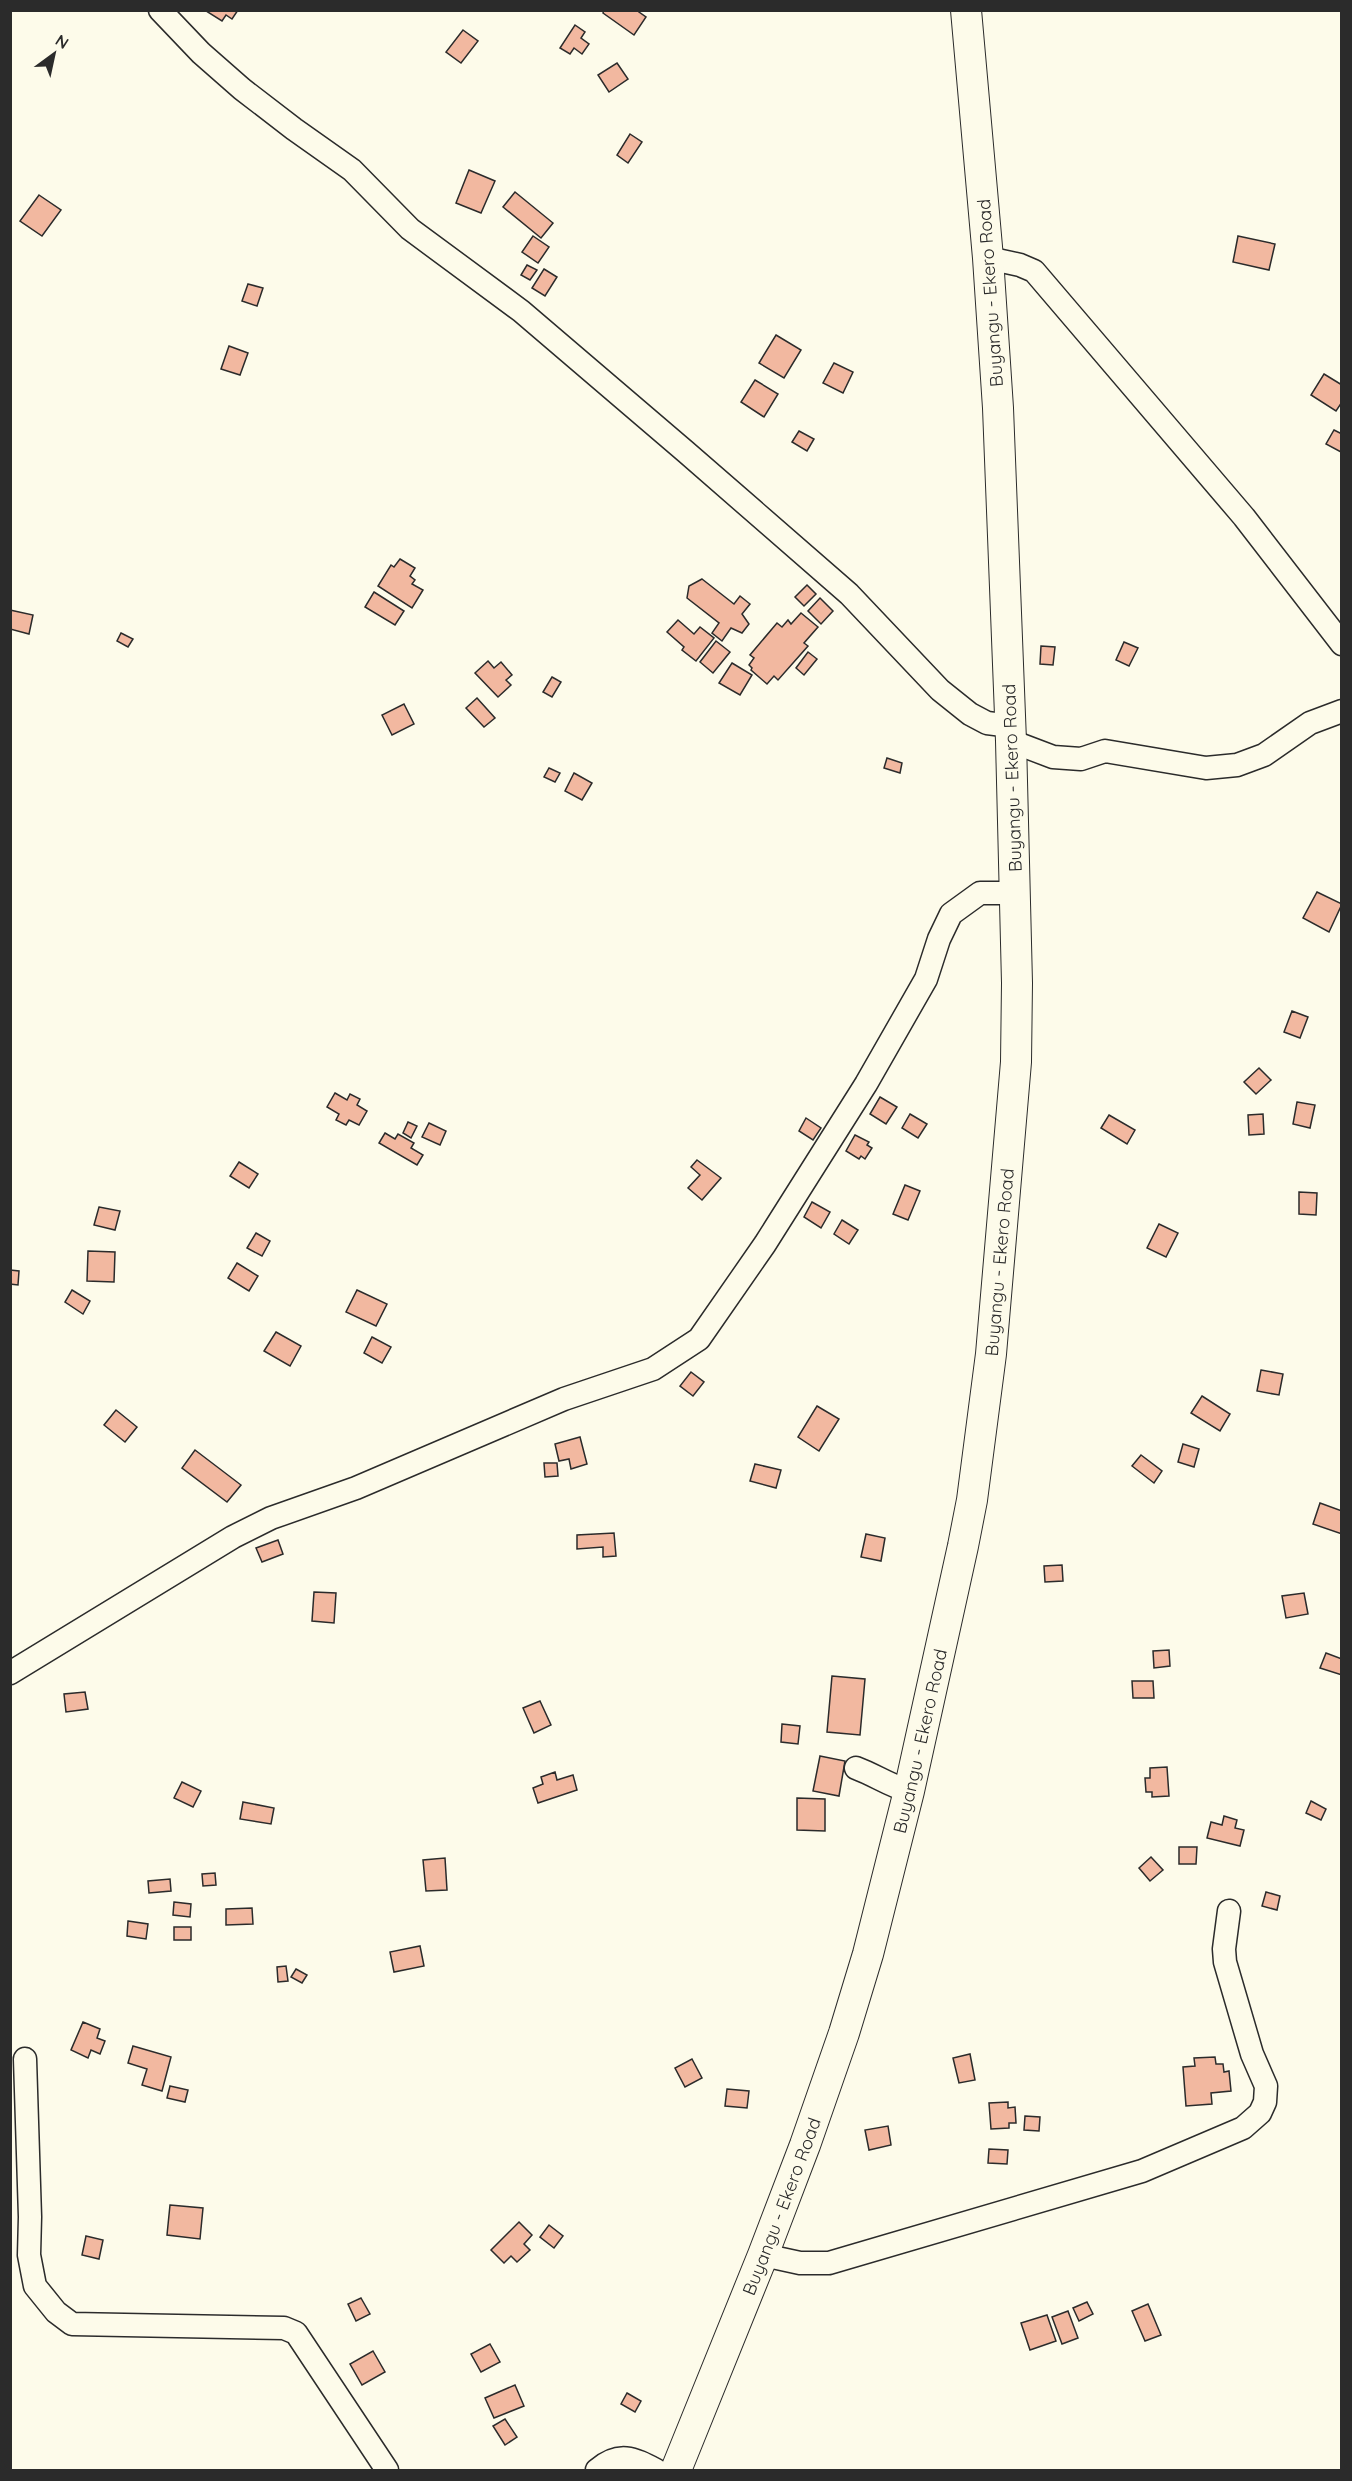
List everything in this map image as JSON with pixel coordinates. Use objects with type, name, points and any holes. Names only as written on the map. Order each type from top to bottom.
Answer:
[{"type":"main road","name":"Buyangu - Ekero Road","points":[[676,2470],[764,2255],[809,2136],[848,2022],[881,1906],[909,1791],[972,1500],[992,1354],[1016,1062],[1015,892],[998,408],[988,258],[966,10]]},
{"type":"street","points":[[160,10],[201,53],[242,89],[352,170],[410,229],[521,311],[686,452],[849,594],[940,690],[970,714],[1011,733],[1053,757],[1081,759],[1105,751],[1206,768],[1237,765],[1264,755],[1310,723],[1341,711]]},
{"type":"street","points":[[988,258],[1020,265],[1034,271],[1244,517],[1341,644]]},
{"type":"street","points":[[10,1673],[233,1537],[271,1518],[356,1488],[564,1399],[653,1369],[699,1339],[765,1244],[866,1084],[926,979],[939,939],[951,914],[980,893],[1015,892]]},
{"type":"street","points":[[856,1768],[874,1774],[893,1787],[909,1791]]},
{"type":"street","points":[[764,2255],[800,2263],[829,2263],[1142,2170],[1243,2128],[1260,2113],[1265,2102],[1266,2086],[1252,2054],[1225,1962],[1224,1949],[1229,1911]]},
{"type":"street","points":[[25,2059],[29,2255],[35,2286],[56,2312],[72,2324],[284,2328],[296,2333],[387,2470]]},
{"type":"street","points":[[597,2470],[617,2458],[635,2459],[656,2470]]},
{"type":"building","points":[[238,10],[232,19],[226,15],[222,21],[206,11]]},
{"type":"building","points":[[604,10],[636,10],[646,17],[634,35],[603,13]]},
{"type":"building","points":[[575,25],[585,32],[581,38],[589,44],[582,54],[574,48],[570,54],[560,48]]},
{"type":"building","points":[[463,30],[478,41],[461,63],[446,52]]},
{"type":"building","points":[[617,63],[628,79],[609,92],[598,75]]},
{"type":"building","points":[[630,134],[642,142],[628,163],[617,155]]},
{"type":"building","points":[[469,170],[495,181],[481,213],[456,203]]},
{"type":"building","points":[[515,192],[553,223],[541,238],[503,207]]},
{"type":"building","points":[[39,195],[61,210],[42,236],[20,221]]},
{"type":"building","points":[[533,236],[549,247],[538,263],[522,252]]},
{"type":"building","points":[[1238,236],[1275,244],[1269,270],[1233,262]]},
{"type":"building","points":[[527,265],[537,270],[530,280],[521,275]]},
{"type":"building","points":[[544,269],[557,277],[545,296],[532,288]]},
{"type":"building","points":[[248,284],[263,288],[257,306],[242,301]]},
{"type":"building","points":[[776,335],[801,350],[784,378],[759,363]]},
{"type":"building","points":[[229,346],[248,353],[240,375],[221,369]]},
{"type":"building","points":[[834,363],[853,372],[843,393],[823,383]]},
{"type":"building","points":[[1324,374],[1342,385],[1342,402],[1336,411],[1311,395]]},
{"type":"building","points":[[755,380],[778,394],[764,417],[741,402]]},
{"type":"building","points":[[1334,430],[1342,434],[1341,452],[1326,444]]},
{"type":"building","points":[[799,431],[814,439],[807,451],[792,442]]},
{"type":"building","points":[[400,559],[415,568],[410,576],[415,580],[412,584],[423,590],[412,608],[378,586],[391,565],[394,567]]},
{"type":"building","points":[[702,579],[734,604],[740,596],[750,604],[742,614],[749,624],[742,633],[731,628],[722,641],[712,633],[719,623],[687,598],[689,586]]},
{"type":"building","points":[[807,585],[816,594],[804,606],[795,597]]},
{"type":"building","points":[[374,592],[404,611],[395,625],[365,607]]},
{"type":"building","points":[[820,598],[833,611],[821,624],[808,611]]},
{"type":"building","points":[[10,610],[33,615],[29,634],[10,629]]},
{"type":"building","points":[[801,613],[818,627],[804,643],[808,646],[778,680],[774,676],[767,684],[751,670],[749,665],[754,658],[750,655],[777,623],[782,627],[788,620],[791,624]]},
{"type":"building","points":[[678,620],[694,634],[700,627],[714,638],[696,661],[682,650],[684,647],[667,632]]},
{"type":"building","points":[[121,633],[133,639],[128,647],[117,641]]},
{"type":"building","points":[[716,641],[730,652],[713,673],[700,662]]},
{"type":"building","points":[[1124,642],[1138,648],[1129,666],[1116,660]]},
{"type":"building","points":[[1041,646],[1055,647],[1053,665],[1040,664]]},
{"type":"building","points":[[808,652],[817,659],[804,675],[796,668]]},
{"type":"building","points":[[488,661],[494,668],[501,662],[512,675],[506,680],[511,685],[498,697],[475,673]]},
{"type":"building","points":[[732,663],[752,675],[740,695],[719,683]]},
{"type":"building","points":[[552,677],[561,682],[552,697],[543,692]]},
{"type":"building","points":[[477,698],[495,718],[484,727],[466,708]]},
{"type":"building","points":[[404,704],[414,724],[392,735],[382,715]]},
{"type":"building","points":[[887,758],[902,763],[900,773],[884,768]]},
{"type":"building","points":[[549,768],[560,773],[555,782],[544,777]]},
{"type":"building","points":[[574,773],[592,783],[582,800],[565,791]]},
{"type":"building","points":[[1317,892],[1342,904],[1329,932],[1303,918]]},
{"type":"building","points":[[1292,1011],[1308,1017],[1300,1038],[1284,1032]]},
{"type":"building","points":[[1259,1068],[1271,1080],[1256,1094],[1244,1082]]},
{"type":"building","points":[[335,1093],[347,1100],[350,1094],[360,1099],[357,1105],[367,1111],[359,1125],[349,1120],[346,1125],[336,1120],[339,1114],[327,1107]]},
{"type":"building","points":[[880,1097],[897,1107],[886,1124],[870,1114]]},
{"type":"building","points":[[1297,1102],[1315,1105],[1310,1128],[1293,1124]]},
{"type":"building","points":[[910,1114],[927,1124],[918,1138],[902,1128]]},
{"type":"building","points":[[1263,1114],[1264,1134],[1249,1135],[1248,1115]]},
{"type":"building","points":[[1109,1115],[1135,1130],[1127,1144],[1101,1128]]},
{"type":"building","points":[[806,1118],[821,1128],[813,1140],[799,1131]]},
{"type":"building","points":[[408,1122],[417,1126],[411,1138],[403,1133]]},
{"type":"building","points":[[429,1123],[446,1131],[440,1145],[422,1137]]},
{"type":"building","points":[[385,1133],[395,1139],[398,1134],[414,1143],[411,1148],[423,1155],[417,1165],[379,1143]]},
{"type":"building","points":[[855,1135],[869,1142],[867,1145],[872,1148],[865,1159],[861,1156],[859,1159],[846,1151]]},
{"type":"building","points":[[697,1160],[721,1178],[702,1200],[688,1188],[700,1175],[691,1167]]},
{"type":"building","points":[[239,1162],[258,1174],[249,1188],[230,1176]]},
{"type":"building","points":[[905,1185],[920,1191],[908,1220],[893,1214]]},
{"type":"building","points":[[1299,1192],[1317,1193],[1316,1215],[1299,1214]]},
{"type":"building","points":[[812,1202],[830,1212],[821,1228],[804,1217]]},
{"type":"building","points":[[99,1207],[120,1211],[115,1230],[94,1225]]},
{"type":"building","points":[[842,1220],[858,1230],[849,1244],[834,1234]]},
{"type":"building","points":[[1159,1224],[1178,1233],[1166,1257],[1147,1248]]},
{"type":"building","points":[[256,1233],[270,1241],[262,1256],[247,1248]]},
{"type":"building","points":[[88,1251],[115,1252],[114,1282],[87,1281]]},
{"type":"building","points":[[237,1263],[258,1276],[249,1291],[228,1278]]},
{"type":"building","points":[[10,1270],[19,1271],[18,1285],[10,1284]]},
{"type":"building","points":[[72,1290],[90,1301],[83,1314],[65,1302]]},
{"type":"building","points":[[357,1290],[387,1304],[376,1326],[346,1312]]},
{"type":"building","points":[[276,1332],[301,1346],[290,1366],[264,1351]]},
{"type":"building","points":[[372,1337],[391,1347],[382,1363],[364,1353]]},
{"type":"building","points":[[1261,1370],[1283,1374],[1279,1395],[1257,1391]]},
{"type":"building","points":[[691,1372],[704,1382],[693,1396],[680,1386]]},
{"type":"building","points":[[1202,1396],[1230,1414],[1220,1431],[1191,1413]]},
{"type":"building","points":[[817,1406],[839,1419],[819,1451],[798,1437]]},
{"type":"building","points":[[116,1410],[137,1427],[125,1442],[104,1425]]},
{"type":"building","points":[[580,1437],[587,1464],[571,1469],[569,1459],[559,1461],[555,1444]]},
{"type":"building","points":[[1183,1444],[1199,1449],[1194,1467],[1178,1462]]},
{"type":"building","points":[[195,1450],[241,1485],[227,1502],[182,1468]]},
{"type":"building","points":[[1141,1455],[1162,1471],[1154,1483],[1132,1466]]},
{"type":"building","points":[[544,1463],[557,1463],[558,1476],[545,1477]]},
{"type":"building","points":[[755,1464],[781,1470],[776,1488],[750,1481]]},
{"type":"building","points":[[1320,1503],[1342,1511],[1342,1534],[1313,1524]]},
{"type":"building","points":[[614,1533],[616,1556],[603,1557],[603,1547],[577,1549],[577,1535]]},
{"type":"building","points":[[866,1534],[885,1538],[881,1561],[861,1557]]},
{"type":"building","points":[[278,1540],[283,1554],[262,1562],[256,1548]]},
{"type":"building","points":[[1062,1565],[1063,1581],[1045,1582],[1044,1566]]},
{"type":"building","points":[[314,1592],[336,1593],[334,1623],[312,1621]]},
{"type":"building","points":[[1304,1593],[1308,1614],[1286,1618],[1282,1596]]},
{"type":"building","points":[[1169,1650],[1170,1666],[1154,1668],[1153,1651]]},
{"type":"building","points":[[1326,1653],[1342,1659],[1342,1675],[1320,1668]]},
{"type":"building","points":[[832,1676],[865,1679],[860,1735],[827,1732]]},
{"type":"building","points":[[1132,1681],[1153,1681],[1154,1698],[1133,1698]]},
{"type":"building","points":[[85,1692],[88,1709],[66,1712],[64,1694]]},
{"type":"building","points":[[540,1701],[551,1725],[534,1733],[523,1708]]},
{"type":"building","points":[[782,1724],[800,1726],[798,1744],[781,1742]]},
{"type":"building","points":[[820,1756],[845,1761],[839,1796],[813,1791]]},
{"type":"building","points":[[1167,1767],[1169,1796],[1152,1797],[1152,1792],[1146,1792],[1145,1778],[1150,1778],[1150,1768]]},
{"type":"building","points":[[555,1772],[557,1780],[573,1775],[577,1790],[538,1803],[533,1788],[543,1784],[541,1777]]},
{"type":"building","points":[[182,1782],[201,1791],[193,1807],[174,1798]]},
{"type":"building","points":[[797,1798],[825,1799],[825,1831],[797,1830]]},
{"type":"building","points":[[1311,1801],[1326,1809],[1321,1820],[1306,1813]]},
{"type":"building","points":[[243,1802],[274,1808],[271,1824],[240,1819]]},
{"type":"building","points":[[1224,1816],[1237,1820],[1235,1828],[1244,1830],[1240,1846],[1207,1838],[1211,1822],[1222,1825]]},
{"type":"building","points":[[1179,1847],[1197,1847],[1196,1864],[1179,1864]]},
{"type":"building","points":[[1151,1857],[1163,1870],[1150,1881],[1139,1868]]},
{"type":"building","points":[[445,1858],[447,1890],[426,1891],[423,1860]]},
{"type":"building","points":[[215,1873],[216,1885],[203,1886],[202,1874]]},
{"type":"building","points":[[170,1879],[171,1891],[149,1893],[148,1881]]},
{"type":"building","points":[[1266,1892],[1280,1896],[1277,1910],[1262,1906]]},
{"type":"building","points":[[174,1902],[191,1904],[190,1917],[173,1915]]},
{"type":"building","points":[[252,1908],[253,1924],[226,1925],[226,1909]]},
{"type":"building","points":[[128,1921],[148,1924],[146,1939],[127,1936]]},
{"type":"building","points":[[174,1927],[191,1927],[191,1940],[174,1940]]},
{"type":"building","points":[[420,1946],[424,1966],[394,1972],[390,1952]]},
{"type":"building","points":[[286,1966],[288,1981],[278,1982],[277,1967]]},
{"type":"building","points":[[296,1969],[307,1975],[302,1983],[291,1977]]},
{"type":"building","points":[[83,2022],[100,2029],[97,2038],[105,2041],[100,2054],[91,2050],[88,2058],[71,2050]]},
{"type":"building","points":[[133,2046],[171,2057],[162,2091],[142,2085],[147,2069],[128,2063]]},
{"type":"building","points":[[970,2054],[975,2080],[959,2083],[953,2058]]},
{"type":"building","points":[[1215,2057],[1216,2064],[1223,2064],[1224,2072],[1229,2071],[1231,2091],[1211,2093],[1212,2104],[1186,2106],[1183,2067],[1195,2066],[1194,2058]]},
{"type":"building","points":[[692,2059],[702,2078],[685,2087],[675,2068]]},
{"type":"building","points":[[170,2086],[188,2090],[185,2102],[167,2098]]},
{"type":"building","points":[[727,2089],[749,2091],[747,2108],[725,2106]]},
{"type":"building","points":[[1008,2102],[1008,2108],[1015,2107],[1016,2123],[1009,2123],[1009,2128],[991,2129],[989,2103]]},
{"type":"building","points":[[1025,2116],[1040,2117],[1039,2131],[1024,2130]]},
{"type":"building","points":[[888,2126],[891,2145],[869,2150],[865,2130]]},
{"type":"building","points":[[989,2149],[1008,2150],[1007,2164],[988,2163]]},
{"type":"building","points":[[170,2205],[203,2208],[200,2239],[167,2235]]},
{"type":"building","points":[[519,2222],[532,2235],[524,2244],[530,2250],[517,2262],[511,2256],[504,2263],[491,2250]]},
{"type":"building","points":[[549,2225],[563,2236],[554,2248],[540,2237]]},
{"type":"building","points":[[86,2236],[103,2240],[99,2259],[82,2255]]},
{"type":"building","points":[[361,2298],[370,2314],[356,2321],[348,2304]]},
{"type":"building","points":[[1087,2302],[1093,2314],[1079,2321],[1073,2308]]},
{"type":"building","points":[[1148,2304],[1161,2335],[1145,2341],[1132,2311]]},
{"type":"building","points":[[1068,2311],[1078,2338],[1062,2344],[1052,2317]]},
{"type":"building","points":[[1047,2315],[1056,2341],[1030,2350],[1021,2323]]},
{"type":"building","points":[[490,2344],[500,2362],[481,2372],[471,2354]]},
{"type":"building","points":[[373,2351],[385,2372],[362,2385],[350,2364]]},
{"type":"building","points":[[515,2385],[524,2406],[494,2418],[485,2398]]},
{"type":"building","points":[[627,2393],[641,2401],[635,2412],[621,2404]]},
{"type":"building","points":[[505,2419],[517,2437],[505,2445],[493,2426]]}]
